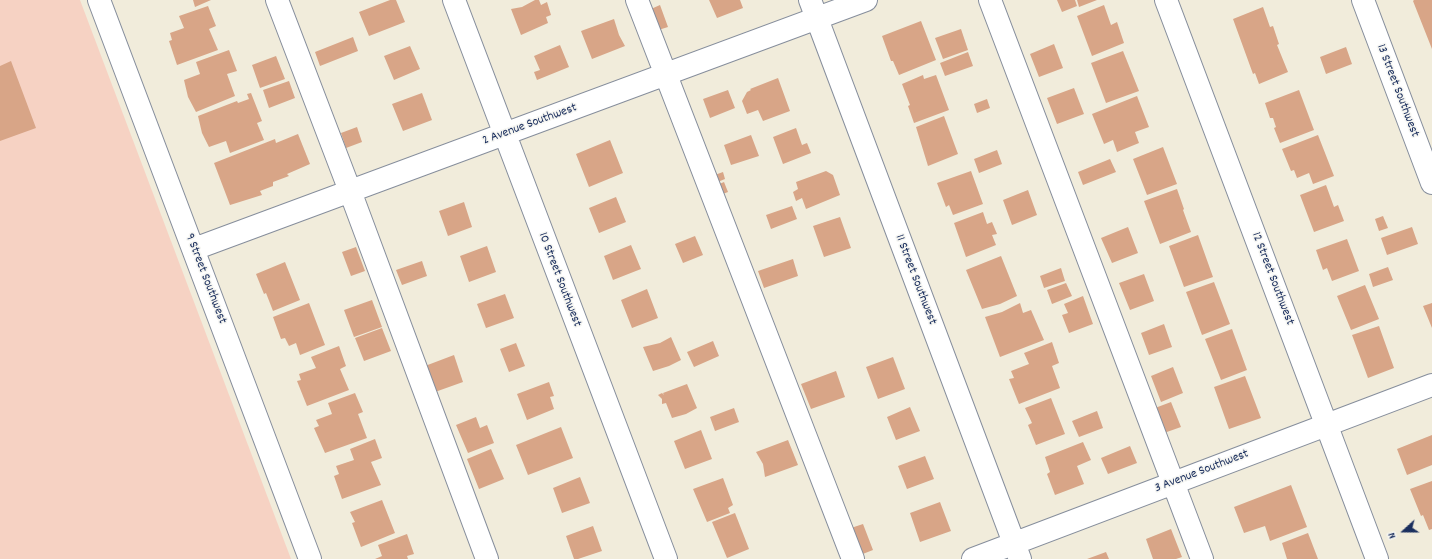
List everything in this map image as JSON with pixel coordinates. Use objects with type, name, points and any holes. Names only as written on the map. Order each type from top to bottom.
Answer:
[{"type":"street","name":"9 Street Southwest","points":[[99,0],[310,559]]},
{"type":"street","points":[[277,0],[488,559]]},
{"type":"street","name":"10 Street Southwest","points":[[454,0],[666,559]]},
{"type":"street","points":[[637,0],[853,559]]},
{"type":"street","name":"2 Avenue Southwest","points":[[194,249],[666,74],[813,9],[866,0]]},
{"type":"street","points":[[990,0],[1202,559]]},
{"type":"street","name":"12 Street Southwest","points":[[1166,0],[1377,559]]},
{"type":"street","name":"13 Street Southwest","points":[[1363,0],[1432,183]]},
{"type":"street","name":"11 Street Southwest","points":[[813,9],[1018,551]]},
{"type":"street","name":"3 Avenue Southwest","points":[[973,559],[1018,551],[1173,483],[1432,385]]},
{"type":"shaded area","points":[[0,0],[80,0],[291,559],[0,559]]},
{"type":"building","points":[[193,0],[211,0],[195,7]]},
{"type":"building","points":[[390,0],[396,0],[405,22],[369,36],[359,12]]},
{"type":"building","points":[[535,0],[539,0],[541,5],[547,2],[551,15],[546,17],[548,23],[521,35],[511,9],[522,7]]},
{"type":"building","points":[[709,0],[740,0],[743,8],[717,18]]},
{"type":"building","points":[[1057,0],[1075,0],[1077,6],[1062,12]]},
{"type":"building","points":[[1077,0],[1097,0],[1079,7]]},
{"type":"building","points":[[1432,0],[1432,49],[1413,1]]},
{"type":"building","points":[[660,5],[668,27],[652,32],[651,9]]},
{"type":"building","points":[[1104,5],[1111,25],[1117,22],[1124,43],[1092,56],[1077,16]]},
{"type":"building","points":[[208,6],[216,26],[209,29],[218,50],[177,65],[169,41],[172,40],[170,33],[184,28],[179,16]]},
{"type":"building","points":[[1263,7],[1270,27],[1273,26],[1279,44],[1277,45],[1288,72],[1259,84],[1255,73],[1253,74],[1233,19]]},
{"type":"building","points":[[614,19],[619,35],[625,46],[592,59],[581,31]]},
{"type":"building","points":[[921,21],[936,60],[899,75],[893,61],[891,61],[882,36]]},
{"type":"building","points":[[961,29],[968,50],[943,59],[935,38]]},
{"type":"building","points":[[353,37],[358,51],[320,66],[315,52]]},
{"type":"building","points":[[1054,44],[1063,68],[1039,77],[1030,54]]},
{"type":"building","points":[[560,45],[569,67],[537,80],[534,72],[540,70],[534,56]]},
{"type":"building","points":[[410,46],[420,69],[394,80],[384,56]]},
{"type":"building","points":[[1346,47],[1352,64],[1326,74],[1320,57]]},
{"type":"building","points":[[229,50],[237,71],[227,74],[235,96],[196,112],[188,97],[184,80],[200,74],[196,62]]},
{"type":"building","points":[[1123,51],[1139,91],[1106,103],[1091,63]]},
{"type":"building","points":[[968,52],[973,66],[945,76],[940,63]]},
{"type":"building","points":[[276,56],[285,79],[260,88],[252,65]]},
{"type":"building","points":[[11,61],[36,128],[0,141],[0,66]]},
{"type":"building","points":[[923,75],[924,79],[936,75],[949,110],[914,123],[908,106],[910,105],[902,84]]},
{"type":"building","points":[[778,78],[790,111],[763,121],[758,110],[747,114],[742,101],[747,92],[751,90],[750,89]]},
{"type":"building","points":[[289,81],[295,98],[269,108],[263,90]]},
{"type":"building","points":[[1074,88],[1084,114],[1057,124],[1047,98]]},
{"type":"building","points":[[728,90],[735,108],[710,118],[703,99]]},
{"type":"building","points":[[1299,90],[1314,130],[1280,143],[1274,128],[1276,127],[1273,118],[1270,118],[1265,103]]},
{"type":"building","points":[[251,93],[262,121],[257,123],[264,140],[230,153],[226,141],[209,147],[202,133],[198,116],[237,101],[238,103],[249,99],[247,94]]},
{"type":"building","points":[[422,93],[432,120],[403,131],[392,104]]},
{"type":"building","points":[[1137,96],[1149,127],[1135,132],[1139,143],[1117,152],[1113,140],[1104,144],[1092,114]]},
{"type":"building","points":[[987,99],[990,108],[977,113],[974,104]]},
{"type":"building","points":[[944,116],[958,154],[928,166],[916,127]]},
{"type":"building","points":[[357,127],[362,142],[346,148],[341,133]]},
{"type":"building","points":[[796,128],[802,145],[807,143],[811,153],[783,164],[773,137]]},
{"type":"building","points":[[298,134],[310,164],[287,174],[289,176],[273,182],[273,186],[260,191],[262,195],[230,205],[214,163],[275,139],[276,143]]},
{"type":"building","points":[[751,135],[759,156],[731,165],[724,145]]},
{"type":"building","points":[[1318,135],[1334,176],[1313,184],[1309,173],[1297,178],[1294,170],[1291,171],[1282,149]]},
{"type":"building","points":[[610,140],[623,173],[589,187],[576,154]]},
{"type":"building","points":[[1163,147],[1177,184],[1147,195],[1133,159]]},
{"type":"building","points":[[997,150],[1002,164],[979,173],[974,159]]},
{"type":"building","points":[[1110,159],[1116,172],[1083,185],[1078,172]]},
{"type":"building","points":[[826,171],[833,175],[840,195],[806,209],[802,198],[796,201],[793,192],[798,189],[796,182]]},
{"type":"building","points":[[971,171],[983,204],[953,215],[949,205],[946,207],[937,183]]},
{"type":"building","points":[[723,172],[725,179],[715,183],[712,176]]},
{"type":"building","points":[[724,182],[728,192],[720,195],[717,185]]},
{"type":"building","points":[[1326,185],[1334,207],[1338,205],[1344,221],[1314,232],[1300,195]]},
{"type":"building","points":[[1177,189],[1191,232],[1160,244],[1144,201]]},
{"type":"building","points":[[1028,190],[1037,215],[1012,225],[1003,200]]},
{"type":"building","points":[[616,197],[626,222],[599,233],[589,208]]},
{"type":"building","points":[[464,202],[472,227],[448,236],[439,211]]},
{"type":"building","points":[[792,206],[797,219],[771,229],[766,215]]},
{"type":"building","points":[[983,212],[987,224],[992,222],[997,234],[992,235],[996,245],[966,257],[954,223]]},
{"type":"building","points":[[1383,216],[1388,228],[1379,231],[1375,219]]},
{"type":"building","points":[[840,217],[851,248],[824,257],[813,226]]},
{"type":"building","points":[[1128,227],[1138,253],[1112,263],[1101,238]]},
{"type":"building","points":[[1412,227],[1418,244],[1387,255],[1381,238]]},
{"type":"building","points":[[1198,235],[1213,277],[1184,287],[1169,246]]},
{"type":"building","points":[[695,236],[703,255],[683,263],[675,244]]},
{"type":"building","points":[[1347,239],[1359,271],[1332,281],[1327,268],[1323,270],[1316,250]]},
{"type":"building","points":[[631,245],[641,269],[613,280],[604,256]]},
{"type":"building","points":[[487,246],[496,272],[469,282],[460,256]]},
{"type":"building","points":[[356,247],[365,271],[351,276],[342,252]]},
{"type":"building","points":[[1001,256],[1017,296],[1000,304],[982,309],[966,270]]},
{"type":"building","points":[[793,259],[798,276],[764,288],[758,271]]},
{"type":"building","points":[[422,261],[427,276],[402,285],[396,270]]},
{"type":"building","points":[[285,262],[300,300],[273,311],[256,274]]},
{"type":"building","points":[[1388,267],[1393,280],[1373,287],[1369,274]]},
{"type":"building","points":[[1061,268],[1065,281],[1044,288],[1040,276]]},
{"type":"building","points":[[1144,274],[1154,301],[1130,310],[1119,283]]},
{"type":"building","points":[[1214,282],[1230,324],[1202,335],[1186,292]]},
{"type":"building","points":[[1066,283],[1072,296],[1052,304],[1047,290]]},
{"type":"building","points":[[1365,285],[1379,319],[1351,330],[1337,296]]},
{"type":"building","points":[[647,289],[658,318],[632,328],[621,300]]},
{"type":"building","points":[[505,294],[514,318],[486,328],[477,304]]},
{"type":"building","points":[[1083,296],[1093,324],[1069,333],[1062,315],[1068,313],[1064,304]]},
{"type":"building","points":[[372,300],[382,327],[354,337],[344,310]]},
{"type":"building","points":[[309,303],[325,345],[300,355],[296,343],[289,346],[285,338],[281,339],[273,317]]},
{"type":"building","points":[[1020,303],[1023,313],[1031,310],[1044,340],[1000,357],[985,317],[1002,312]]},
{"type":"building","points":[[1432,303],[1432,328],[1423,306]]},
{"type":"building","points":[[1164,324],[1172,347],[1149,355],[1141,333]]},
{"type":"building","points":[[1379,326],[1394,368],[1368,378],[1352,335]]},
{"type":"building","points":[[382,328],[391,351],[364,361],[355,338]]},
{"type":"building","points":[[1232,329],[1247,370],[1221,380],[1205,339]]},
{"type":"building","points":[[671,337],[681,360],[653,371],[643,347],[660,343]]},
{"type":"building","points":[[713,341],[719,356],[694,367],[687,352]]},
{"type":"building","points":[[1052,342],[1059,363],[1052,366],[1060,388],[1019,404],[1009,379],[1014,378],[1011,371],[1029,364],[1024,353]]},
{"type":"building","points":[[516,343],[525,366],[509,372],[500,349]]},
{"type":"building","points":[[339,346],[346,366],[340,369],[349,390],[307,406],[297,381],[301,380],[299,374],[316,368],[311,357]]},
{"type":"building","points":[[454,355],[463,382],[435,392],[425,366]]},
{"type":"building","points":[[893,357],[905,389],[878,399],[866,367]]},
{"type":"building","points":[[1173,367],[1183,393],[1161,402],[1151,376]]},
{"type":"building","points":[[836,371],[845,397],[811,409],[801,384]]},
{"type":"building","points":[[1245,376],[1261,418],[1229,429],[1214,387]]},
{"type":"building","points":[[549,382],[554,396],[550,397],[554,409],[527,420],[517,394]]},
{"type":"building","points":[[687,384],[697,408],[686,414],[672,418],[666,403],[662,404],[662,399],[658,395],[662,393],[664,395],[663,393]]},
{"type":"building","points":[[355,393],[363,412],[358,414],[367,438],[325,453],[314,428],[319,426],[316,420],[332,414],[328,403]]},
{"type":"building","points":[[1051,398],[1065,434],[1036,445],[1028,425],[1032,423],[1025,408]]},
{"type":"building","points":[[1171,402],[1181,427],[1164,433],[1155,408]]},
{"type":"building","points":[[910,407],[920,431],[896,440],[887,417]]},
{"type":"building","points":[[734,408],[739,422],[715,431],[710,417]]},
{"type":"building","points":[[1097,411],[1103,428],[1079,437],[1072,421]]},
{"type":"building","points":[[476,417],[480,428],[487,425],[494,443],[468,453],[456,425]]},
{"type":"building","points":[[561,427],[573,458],[528,475],[516,445]]},
{"type":"building","points":[[701,430],[712,459],[685,469],[674,441]]},
{"type":"building","points":[[1432,435],[1432,465],[1407,475],[1397,449]]},
{"type":"building","points":[[375,439],[382,458],[371,462],[381,485],[342,499],[334,476],[339,474],[336,466],[354,460],[350,449]]},
{"type":"building","points":[[788,440],[798,465],[765,477],[763,464],[756,452]]},
{"type":"building","points":[[1083,442],[1091,460],[1077,466],[1084,484],[1055,495],[1047,474],[1050,472],[1045,457]]},
{"type":"building","points":[[1130,446],[1137,463],[1108,474],[1101,458]]},
{"type":"building","points":[[491,449],[504,479],[479,489],[467,459]]},
{"type":"building","points":[[925,456],[934,479],[907,489],[898,466]]},
{"type":"building","points":[[580,477],[590,503],[562,513],[553,488]]},
{"type":"building","points":[[723,478],[733,505],[728,508],[730,513],[707,522],[693,489]]},
{"type":"building","points":[[1432,481],[1432,529],[1429,530],[1423,515],[1421,516],[1410,489]]},
{"type":"building","points":[[1291,485],[1307,527],[1270,541],[1265,526],[1244,533],[1234,507]]},
{"type":"building","points":[[382,500],[395,533],[361,547],[352,523],[355,522],[350,512]]},
{"type":"building","points":[[940,502],[951,531],[920,542],[910,513]]},
{"type":"building","points":[[735,513],[749,549],[727,558],[712,522]]},
{"type":"building","points":[[863,524],[873,550],[855,557],[845,530]]},
{"type":"building","points":[[593,526],[602,551],[574,559],[566,536]]},
{"type":"building","points":[[1171,529],[1182,557],[1176,559],[1153,559],[1146,539]]},
{"type":"building","points":[[1308,533],[1318,559],[1287,559],[1282,543]]},
{"type":"building","points":[[407,534],[414,554],[407,556],[408,559],[375,559],[382,556],[378,545]]},
{"type":"building","points":[[1106,552],[1109,559],[1087,559]]}]
